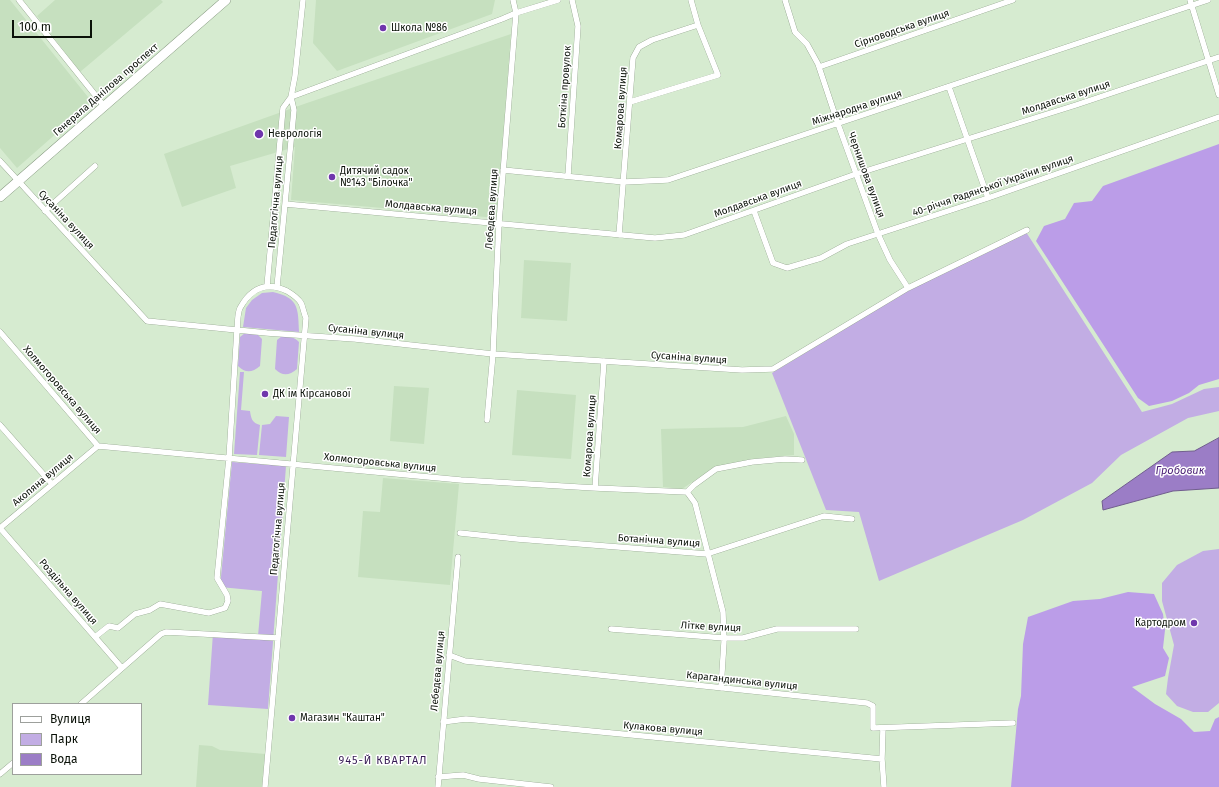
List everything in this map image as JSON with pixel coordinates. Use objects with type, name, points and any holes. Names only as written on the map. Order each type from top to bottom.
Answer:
[{"type":"main road","name":"Генерала Данілова проспект","points":[[0,197],[226,0]]},
{"type":"street","points":[[19,0],[104,106]]},
{"type":"street","name":"Педагогічна вулиця","points":[[277,287],[294,110],[292,97],[303,0]]},
{"type":"street","name":"Лебедєва вулиця","points":[[487,420],[493,354],[499,223],[516,13],[513,0]]},
{"type":"street","points":[[292,97],[516,13],[558,0]]},
{"type":"street","name":"Боткіна провулок","points":[[568,176],[578,26],[572,0]]},
{"type":"street","points":[[630,102],[718,75],[698,25],[691,0]]},
{"type":"street","name":"Чернишова вулиця","points":[[785,0],[795,32],[807,44],[819,67],[878,234],[890,260],[908,288]]},
{"type":"street","name":"Сірноводська вулиця","points":[[819,67],[1013,0]]},
{"type":"street","name":"Міжнародна вулиця","points":[[503,170],[624,182],[668,180],[949,87],[1191,3],[1208,0]]},
{"type":"street","points":[[1191,3],[1219,95]]},
{"type":"street","name":"Комарова вулиця","points":[[619,234],[633,58],[639,47],[652,40],[698,25]]},
{"type":"street","name":"Молдавська вулиця","points":[[285,204],[655,238],[684,235],[856,174],[1219,57]]},
{"type":"street","points":[[949,87],[988,198]]},
{"type":"street","name":"Педагогічна вулиця","points":[[265,787],[292,464],[306,318],[301,304],[293,295],[277,287],[267,286],[283,108],[292,97]]},
{"type":"street","name":"40-річчя Радянської України вулиця","points":[[754,211],[773,264],[787,268],[821,258],[847,244],[988,198],[1219,117]]},
{"type":"street","name":"Сусаніна вулиця","points":[[0,161],[147,321],[237,330],[355,339],[493,354],[742,370],[774,369],[908,288]]},
{"type":"street","points":[[45,211],[95,166]]},
{"type":"street","points":[[908,288],[1027,230]]},
{"type":"street","points":[[95,637],[109,626],[118,628],[135,614],[150,610],[160,604],[209,613],[225,608],[228,602],[227,595],[217,578],[230,458],[237,330],[240,310],[246,299],[256,290],[267,286]]},
{"type":"street","name":"Холмогоровська вулиця","points":[[0,332],[98,446],[461,480],[687,492]]},
{"type":"street","name":"Комарова вулиця","points":[[595,488],[604,361]]},
{"type":"street","points":[[0,425],[52,484]]},
{"type":"street","name":"Акопяна вулиця","points":[[0,528],[98,446]]},
{"type":"street","points":[[721,688],[724,638],[723,612],[695,503],[687,492],[694,485],[716,470],[752,462],[785,459],[802,460]]},
{"type":"street","name":"Ботанічна вулиця","points":[[460,533],[707,554],[824,516],[852,519]]},
{"type":"street","name":"Роздільна вулиця","points":[[0,528],[122,668]]},
{"type":"street","name":"Лебедєва вулиця","points":[[438,787],[458,557]]},
{"type":"street","name":"Літке вулиця","points":[[611,629],[724,638],[743,638],[777,629],[856,629]]},
{"type":"street","points":[[82,703],[161,634],[166,632],[278,638]]},
{"type":"street","name":"Карагандинська вулиця","points":[[449,655],[465,661],[867,703],[873,706],[873,728],[883,728]]},
{"type":"street","name":"Кулакова вулиця","points":[[443,722],[466,719],[882,759]]},
{"type":"street","points":[[884,787],[882,759],[883,728],[1013,723]]},
{"type":"street","points":[[0,774],[12,764]]},
{"type":"street","points":[[438,777],[463,775],[479,779],[551,787]]},
{"type":"shaded area","points":[[0,0],[10,0],[92,102],[17,168],[0,148]]},
{"type":"shaded area","points":[[55,0],[161,0],[163,2],[80,72],[37,16]]},
{"type":"shaded area","name":"Школа №86","points":[[316,0],[495,0],[492,14],[337,71],[313,43]]},
{"type":"shaded area","points":[[511,34],[497,218],[291,200],[295,147],[230,166],[236,188],[182,207],[164,154],[304,104]]},
{"type":"shaded area","points":[[1219,144],[1219,379],[1199,385],[1189,393],[1172,401],[1149,406],[1138,398],[1036,241],[1044,226],[1065,219],[1074,203],[1092,201],[1103,186]]},
{"type":"shaded area","points":[[524,260],[571,263],[567,321],[521,318]]},
{"type":"shaded area","points":[[394,386],[429,388],[424,444],[390,441]]},
{"type":"shaded area","points":[[517,390],[576,395],[571,459],[512,455]]},
{"type":"shaded area","points":[[786,416],[794,434],[794,455],[752,459],[715,467],[682,489],[663,487],[661,429],[743,427]]},
{"type":"shaded area","points":[[383,478],[459,484],[450,585],[358,577],[363,511],[380,512]]},
{"type":"shaded area","points":[[1128,592],[1154,594],[1163,614],[1165,630],[1163,648],[1169,658],[1165,676],[1132,687],[1155,704],[1181,719],[1194,732],[1210,731],[1215,719],[1219,717],[1219,787],[1011,787],[1018,709],[1021,696],[1023,644],[1028,617],[1073,601],[1100,599]]},
{"type":"shaded area","points":[[199,745],[212,746],[220,750],[265,754],[262,787],[196,787]]},
{"type":"green space","points":[[1026,232],[1142,412],[1172,404],[1204,389],[1219,387],[1219,411],[1188,418],[1121,455],[1092,483],[1023,520],[879,581],[859,512],[826,510],[772,373],[903,293]]},
{"type":"green space","points":[[273,292],[288,297],[295,305],[298,316],[299,332],[243,327],[246,308],[252,300],[262,293]]},
{"type":"green space","points":[[245,333],[258,335],[262,339],[260,366],[251,371],[243,370],[238,366],[240,337]]},
{"type":"green space","points":[[282,336],[292,337],[299,342],[297,369],[288,374],[280,373],[275,369],[277,340]]},
{"type":"green space","points":[[240,372],[244,372],[241,410],[250,411],[252,420],[260,425],[257,455],[234,454]]},
{"type":"green space","points":[[276,416],[289,417],[286,457],[259,455],[262,425],[270,424]]},
{"type":"green space","points":[[232,462],[286,466],[268,709],[208,705],[213,633],[258,636],[262,591],[220,587]]},
{"type":"green space","name":"Картодром","points":[[1219,549],[1219,703],[1208,712],[1193,712],[1177,706],[1166,694],[1174,645],[1162,601],[1162,583],[1177,565],[1203,551]]},
{"type":"water","name":"Гробовик","points":[[1219,438],[1219,488],[1173,491],[1103,510],[1102,501],[1172,452],[1194,451]]},
{"type":"place","name":"Школа №86","points":[[383,28]]},
{"type":"place","name":"Неврологія","points":[[259,134]]},
{"type":"place","name":"Дитячий садок №143 \"Білочка\"","points":[[332,177]]},
{"type":"place","name":"ДК ім Кірсанової","points":[[265,394]]},
{"type":"place","name":"Картодром","points":[[1194,623]]},
{"type":"place","name":"Магазин \"Каштан\"","points":[[292,718]]},
{"type":"district","name":"945-Й КВАРТАЛ","points":[[383,761]]}]
